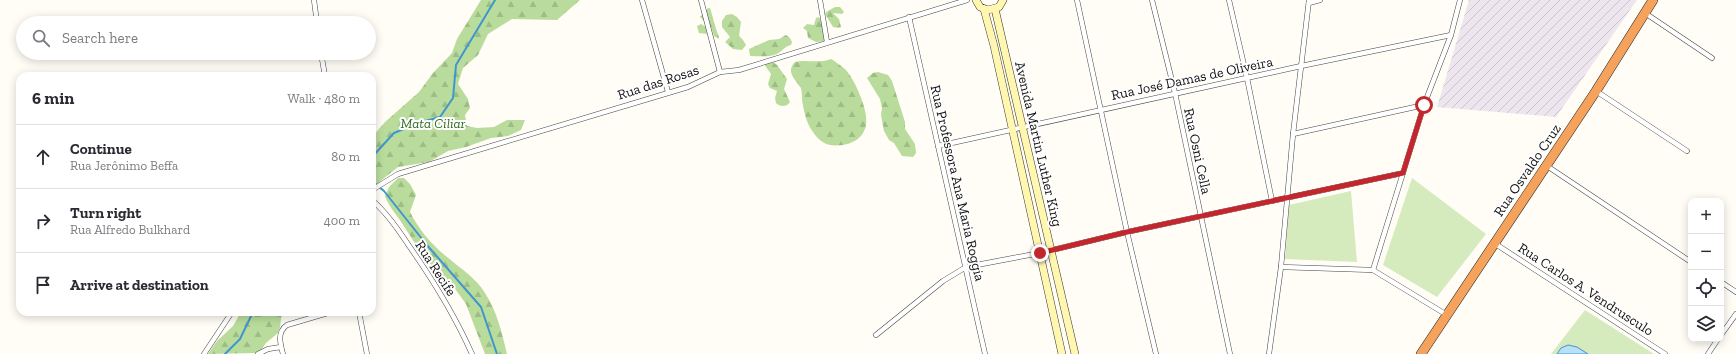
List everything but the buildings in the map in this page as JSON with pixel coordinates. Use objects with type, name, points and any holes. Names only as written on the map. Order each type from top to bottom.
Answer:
[{"type":"highway","name":"Rua Osvaldo Cruz","points":[[1422,354],[1596,91],[1653,0]]},
{"type":"main road","points":[[976,0],[980,7],[984,9],[995,9],[1003,0]]},
{"type":"main road","name":"Avenida Martin Luther King","points":[[984,9],[1062,354]]},
{"type":"main road","name":"Avenida Martin Luther King","points":[[995,9],[1075,354]]},
{"type":"main road","points":[[1056,329],[1068,327]]},
{"type":"street","points":[[314,0],[316,16]]},
{"type":"street","points":[[642,0],[668,92]]},
{"type":"street","points":[[701,0],[720,72]]},
{"type":"street","points":[[820,0],[827,42]]},
{"type":"street","name":"Rua das Rosas","points":[[376,187],[398,174],[694,85],[720,72],[739,70],[967,0]]},
{"type":"street","points":[[1077,0],[1127,232],[1156,354]]},
{"type":"street","name":"Rua Osni Cella","points":[[1152,0],[1175,94],[1230,354]]},
{"type":"street","points":[[1229,0],[1247,78],[1272,202]]},
{"type":"street","points":[[1270,354],[1281,267],[1293,134],[1309,1],[1320,0]]},
{"type":"street","points":[[1373,270],[1424,105],[1451,35],[1460,0]]},
{"type":"street","points":[[1645,13],[1712,58]]},
{"type":"street","name":"Rua Professora Ana Maria Roggia","points":[[909,17],[985,354]]},
{"type":"street","name":"Rua José Damas de Oliveira","points":[[938,146],[1301,66],[1451,35]]},
{"type":"street","points":[[322,60],[324,72]]},
{"type":"street","points":[[1596,91],[1687,151]]},
{"type":"street","points":[[1293,134],[1424,105]]},
{"type":"street","points":[[1547,166],[1688,260]]},
{"type":"street","points":[[876,335],[943,281],[966,267],[1050,251],[1127,232],[1403,173]]},
{"type":"street","name":"Rua Recife","points":[[376,204],[390,218],[421,264],[454,316],[472,354]]},
{"type":"street","name":"Rua Carlos A. Vendrusculo","points":[[1494,243],[1665,354]]},
{"type":"street","points":[[1281,267],[1373,270],[1447,315]]},
{"type":"street","points":[[1724,284],[1736,292]]},
{"type":"street","points":[[1724,331],[1736,314]]},
{"type":"street","points":[[204,354],[229,316]]},
{"type":"street","points":[[283,354],[280,332],[287,325],[317,316]]},
{"type":"street","points":[[361,316],[367,354]]},
{"type":"street","points":[[1710,353],[1716,342]]},
{"type":"street","points":[[258,354],[268,349],[281,347]]},
{"type":"shaded area","points":[[1469,0],[1637,0],[1556,117],[1437,107]]},
{"type":"green space","name":"Mata Ciliar","points":[[481,0],[580,0],[557,20],[512,19],[488,34],[478,55],[463,68],[458,84],[468,99],[470,108],[465,115],[467,126],[477,128],[494,127],[507,120],[525,120],[521,130],[508,136],[491,138],[466,147],[448,151],[429,162],[398,167],[376,185],[376,132],[385,122],[419,92],[433,73],[452,53],[457,39]]},
{"type":"green space","points":[[835,7],[840,7],[844,12],[842,14],[833,13],[839,19],[841,27],[838,28],[833,27],[825,14]]},
{"type":"green space","points":[[708,8],[710,8],[719,39],[714,36],[709,21],[704,21],[700,17]]},
{"type":"green space","points":[[732,14],[741,22],[739,36],[746,45],[742,50],[733,49],[725,42],[730,37],[722,27],[722,21],[726,15]]},
{"type":"green space","points":[[819,17],[829,37],[825,41],[816,42],[808,38],[807,31],[803,28],[807,24],[814,25],[816,18]]},
{"type":"green space","points":[[701,24],[706,27],[707,34],[699,33],[697,26]]},
{"type":"green space","points":[[786,35],[792,42],[791,45],[777,54],[750,56],[749,49],[769,40],[779,39]]},
{"type":"green space","points":[[831,59],[845,69],[853,80],[863,104],[866,119],[866,125],[861,136],[852,142],[842,145],[827,144],[814,134],[806,117],[801,88],[791,73],[792,66],[795,62]]},
{"type":"green space","points":[[773,62],[787,79],[784,89],[790,102],[785,106],[776,103],[775,98],[777,91],[770,88],[768,84],[771,74],[764,64]]},
{"type":"green space","points":[[878,72],[888,75],[892,81],[905,122],[905,129],[915,144],[916,153],[913,157],[902,156],[894,143],[889,140],[884,131],[880,99],[867,78],[873,73]]},
{"type":"green space","points":[[398,178],[404,178],[410,184],[416,195],[410,212],[422,231],[441,252],[472,278],[485,293],[496,315],[507,354],[485,354],[466,304],[453,286],[427,260],[391,207],[385,196],[389,187]]},
{"type":"green space","points":[[1412,178],[1486,234],[1437,297],[1383,265]]},
{"type":"green space","points":[[1351,191],[1357,262],[1285,259],[1289,205]]},
{"type":"green space","points":[[1585,310],[1654,354],[1551,354]]},
{"type":"green space","points":[[239,316],[281,316],[278,333],[257,353],[208,354],[217,341],[233,326]]},
{"type":"water","points":[[1568,345],[1577,347],[1588,354],[1557,354],[1561,348]]},
{"type":"waterway","points":[[376,153],[394,133],[418,123],[440,117],[453,98],[456,65],[495,0]]},
{"type":"waterway","points":[[376,184],[384,191],[426,244],[481,307],[497,354]]},
{"type":"waterway","points":[[225,354],[240,339],[251,316]]},
{"type":"route","points":[[1040,253],[1127,232],[1403,173],[1424,105]]}]
